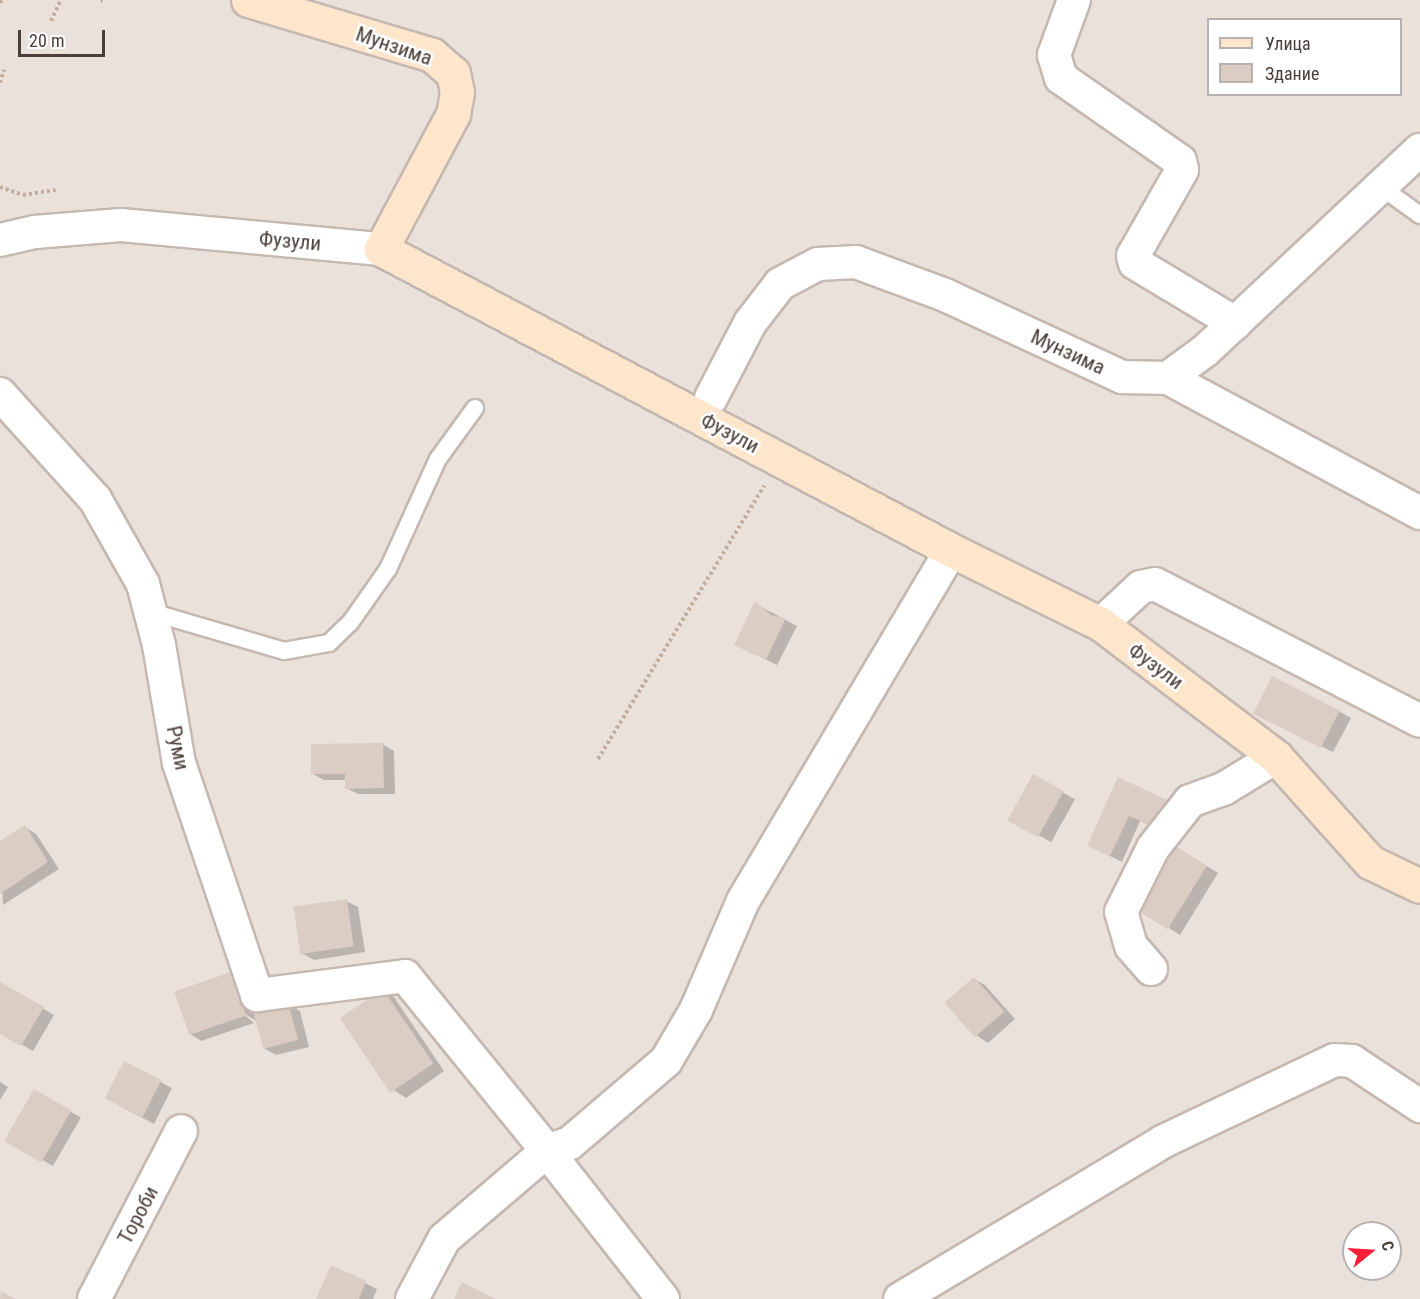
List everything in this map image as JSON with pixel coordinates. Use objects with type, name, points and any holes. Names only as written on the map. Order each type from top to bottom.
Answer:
[{"type":"street","name":"Мунзима","points":[[248,0],[432,55],[453,73],[457,92],[453,114],[381,249]]},
{"type":"street","points":[[1074,0],[1054,55],[1061,78],[1180,161],[1182,170],[1132,255],[1135,263],[1235,323]]},
{"type":"street","points":[[1420,150],[1235,323],[1168,378],[1420,513]]},
{"type":"street","name":"Фузули","points":[[0,240],[35,232],[122,225],[381,249],[951,550],[1101,624],[1276,757],[1370,862],[1420,886]]},
{"type":"street","name":"Мунзима","points":[[711,398],[750,322],[780,284],[818,264],[856,262],[945,295],[1122,377],[1168,378]]},
{"type":"street","name":"Руми","points":[[0,394],[95,499],[143,584],[151,612],[179,764],[258,995],[405,976],[547,1151]]},
{"type":"street","points":[[412,1299],[444,1239],[547,1151],[570,1143],[666,1061],[696,1010],[743,901],[951,550]]},
{"type":"street","points":[[1101,624],[1141,587],[1155,584],[1420,721]]},
{"type":"street","points":[[1151,969],[1131,946],[1121,912],[1154,848],[1190,801],[1225,788],[1276,757]]},
{"type":"street","points":[[900,1299],[1162,1142],[1335,1060],[1352,1060],[1420,1106]]},
{"type":"street","name":"Тороби","points":[[94,1299],[181,1131]]},
{"type":"street","points":[[547,1151],[663,1299]]},
{"type":"lane","points":[[1381,187],[1420,215]]},
{"type":"lane","points":[[151,612],[284,651],[329,642],[350,623],[388,569],[438,459],[475,408]]},
{"type":"path","points":[[51,21],[61,0]]},
{"type":"path","points":[[0,82],[4,70]]},
{"type":"path","points":[[0,187],[23,195],[59,189]]},
{"type":"path","points":[[598,759],[780,460]]},
{"type":"shaded area","points":[[0,0],[1420,0],[1420,1299],[0,1299]]},
{"type":"building","points":[[755,601],[771,615],[786,618],[766,660],[734,645]]},
{"type":"building","points":[[1272,676],[1340,711],[1321,748],[1253,713]]},
{"type":"building","points":[[383,743],[384,788],[345,789],[345,774],[311,774],[311,744]]},
{"type":"building","points":[[1033,774],[1064,791],[1038,837],[1007,820]]},
{"type":"building","points":[[1118,777],[1171,802],[1159,829],[1129,816],[1110,856],[1087,846]]},
{"type":"building","points":[[25,825],[48,862],[0,894],[0,841]]},
{"type":"building","points":[[1174,845],[1207,866],[1167,929],[1134,909]]},
{"type":"building","points":[[347,899],[354,947],[300,954],[294,907]]},
{"type":"building","points":[[231,972],[246,1015],[189,1035],[174,992]]},
{"type":"building","points":[[974,977],[1004,1012],[975,1037],[945,1003]]},
{"type":"building","points":[[0,982],[44,1007],[21,1046],[0,1034]]},
{"type":"building","points":[[383,989],[433,1064],[390,1093],[340,1018]]},
{"type":"building","points":[[288,1002],[298,1040],[263,1049],[253,1011]]},
{"type":"building","points":[[124,1061],[161,1080],[142,1117],[105,1098]]},
{"type":"building","points":[[34,1089],[71,1110],[41,1162],[4,1141]]},
{"type":"building","points":[[331,1265],[366,1281],[359,1299],[316,1299]]},
{"type":"building","points":[[462,1282],[496,1299],[454,1299]]},
{"type":"building","points":[[1,1291],[16,1299],[0,1299]]}]
